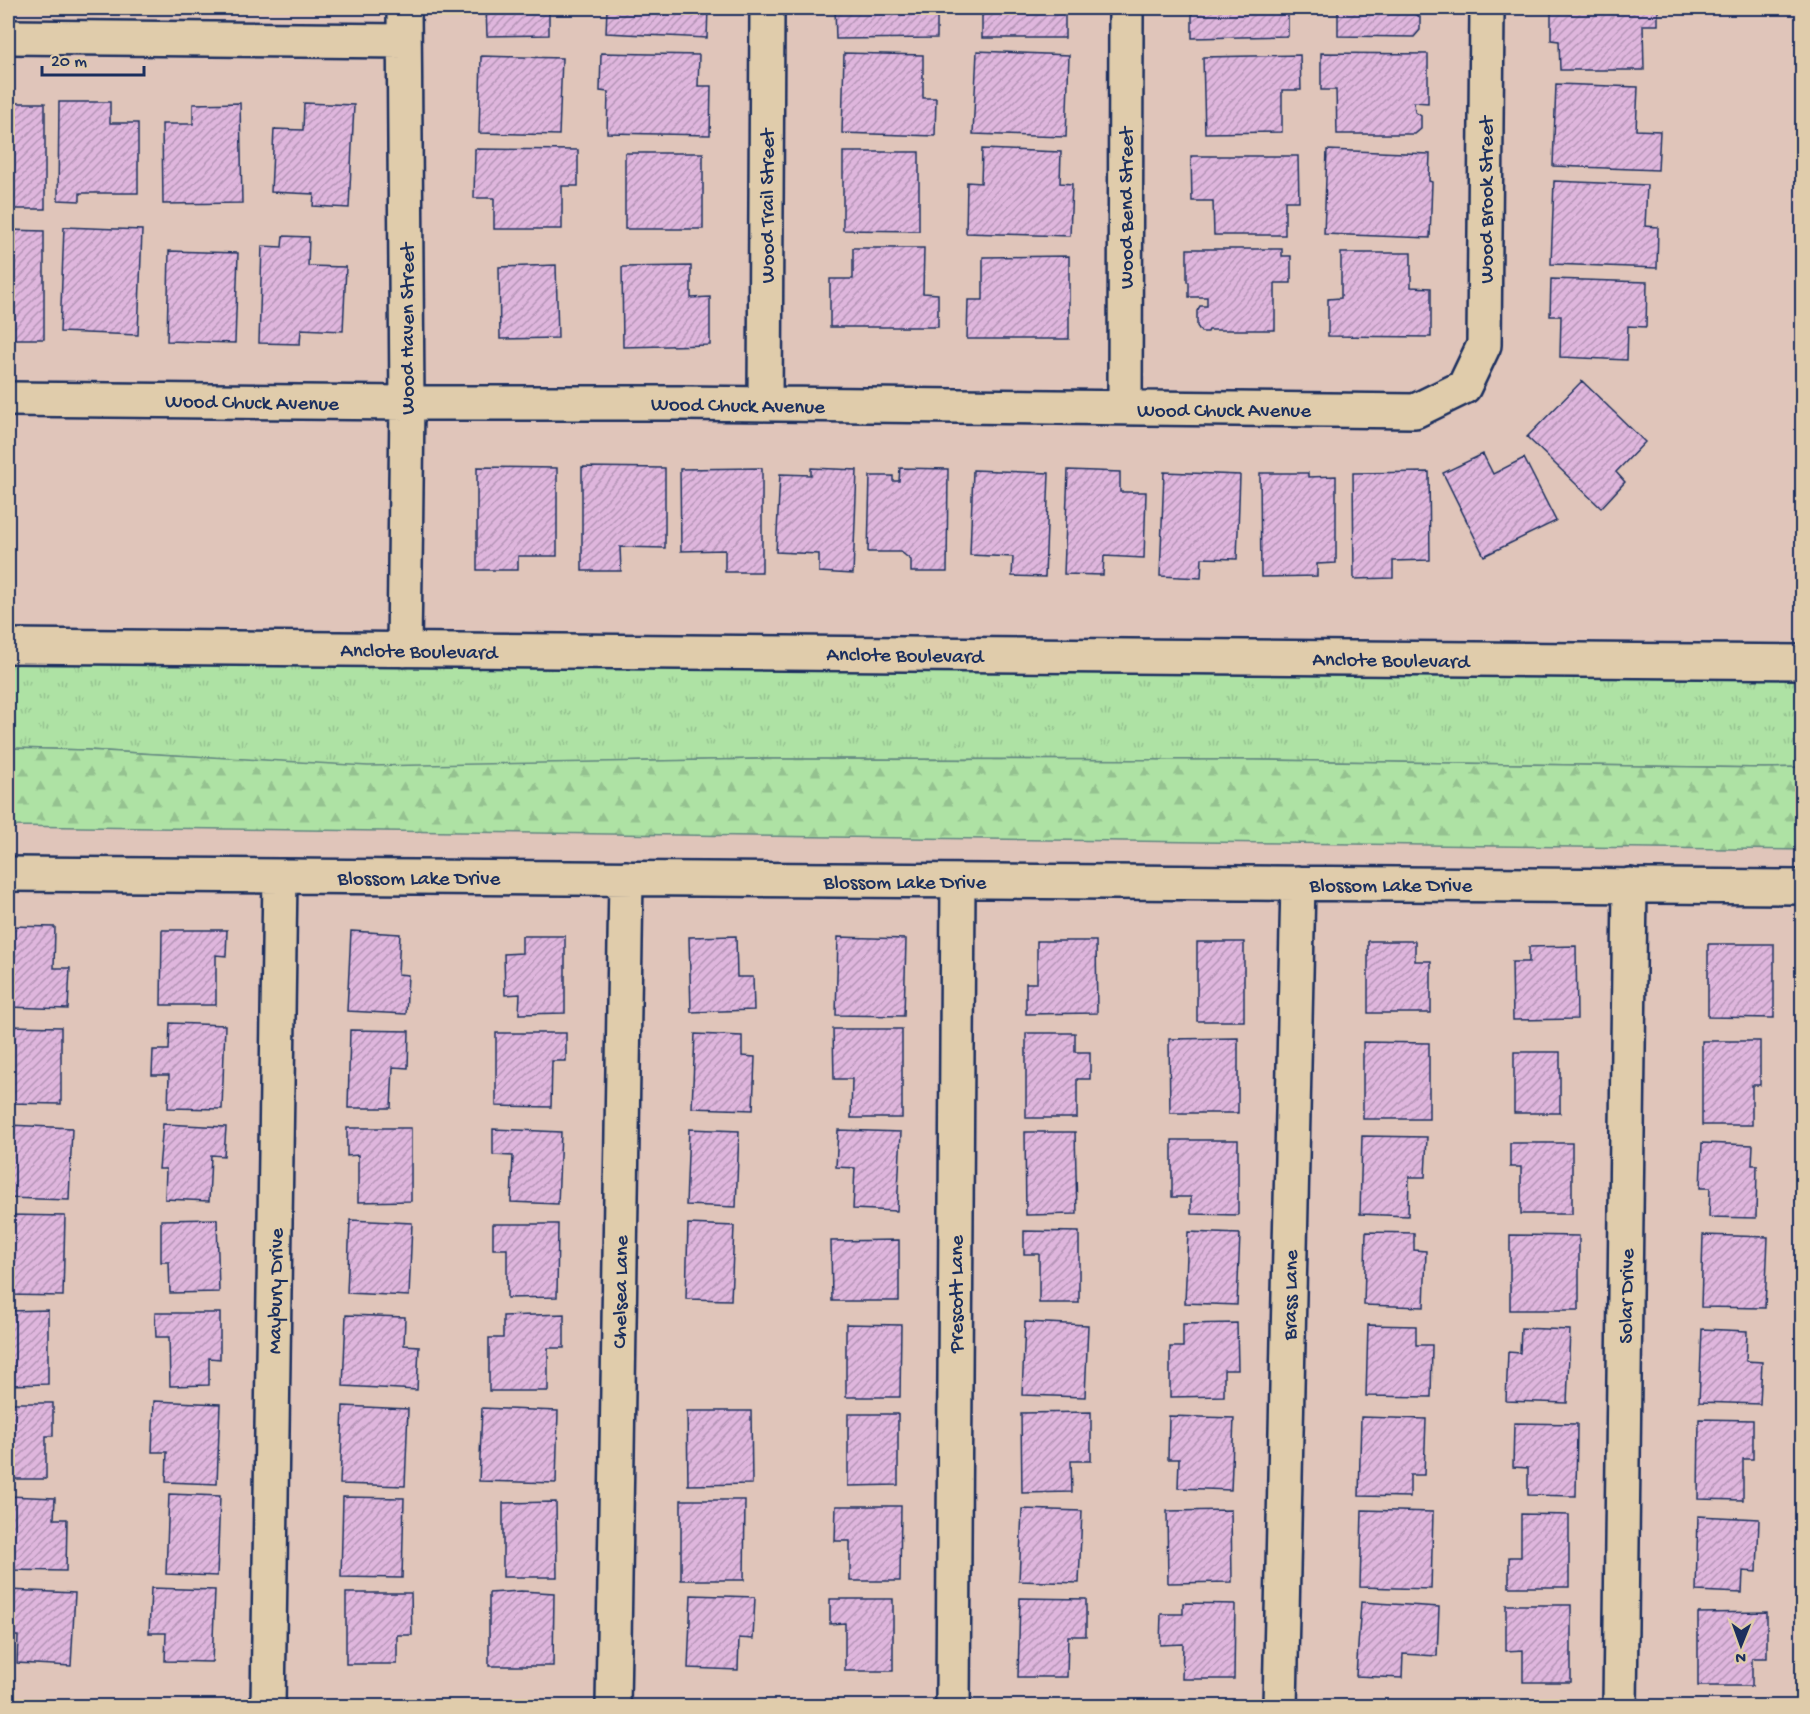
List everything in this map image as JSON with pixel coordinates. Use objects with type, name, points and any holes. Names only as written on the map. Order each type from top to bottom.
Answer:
[{"type":"street","name":"Wood Haven Street","points":[[404,8],[407,403],[404,650]]},
{"type":"street","name":"Wood Trail Street","points":[[765,404],[767,8]]},
{"type":"street","name":"Wood Bend Street","points":[[1125,408],[1126,8]]},
{"type":"street","name":"Wood Brook Street","points":[[1464,387],[1484,345],[1487,8]]},
{"type":"street","points":[[8,37],[404,41]]},
{"type":"street","name":"Wood Chuck Avenue","points":[[8,399],[1415,411],[1464,387]]},
{"type":"street","name":"Anclote Boulevard","points":[[8,646],[1803,662]]},
{"type":"street","name":"Blossom Lake Drive","points":[[8,874],[1803,887]]},
{"type":"street","name":"Maybury Drive","points":[[268,1707],[280,876]]},
{"type":"street","name":"Chelsea Lane","points":[[613,1707],[626,879]]},
{"type":"street","name":"Prescott Lane","points":[[953,1707],[958,881]]},
{"type":"street","name":"Brass Lane","points":[[1280,1707],[1298,883]]},
{"type":"street","name":"Solar Drive","points":[[1620,1707],[1630,885]]},
{"type":"green space","points":[[8,662],[1802,676],[1802,767],[1260,760],[761,759],[375,767],[87,750],[8,748]]},
{"type":"green space","points":[[8,748],[87,750],[368,766],[761,759],[1260,760],[1802,767],[1802,850],[8,826]]},
{"type":"building","points":[[486,8],[549,8],[549,35],[487,36]]},
{"type":"building","points":[[607,8],[708,8],[707,38],[606,33]]},
{"type":"building","points":[[835,8],[937,8],[937,38],[836,39]]},
{"type":"building","points":[[982,8],[1065,8],[1065,38],[982,38]]},
{"type":"building","points":[[1192,8],[1288,8],[1288,36],[1192,38]]},
{"type":"building","points":[[1338,8],[1415,8],[1415,14],[1420,17],[1420,30],[1414,37],[1338,36]]},
{"type":"building","points":[[1551,8],[1658,8],[1658,25],[1643,25],[1644,70],[1560,70],[1559,41],[1551,40]]},
{"type":"building","points":[[977,51],[1069,55],[1066,137],[973,134]]},
{"type":"building","points":[[601,53],[699,55],[698,86],[711,86],[710,135],[607,133],[608,92],[600,91]]},
{"type":"building","points":[[844,53],[923,55],[923,98],[936,98],[935,136],[842,133]]},
{"type":"building","points":[[1321,53],[1428,54],[1428,103],[1414,102],[1415,112],[1421,116],[1421,129],[1415,134],[1337,134],[1336,90],[1321,90]]},
{"type":"building","points":[[1300,55],[1301,90],[1282,90],[1282,132],[1205,133],[1203,57]]},
{"type":"building","points":[[481,56],[562,58],[559,135],[479,133]]},
{"type":"building","points":[[1556,84],[1638,87],[1636,130],[1660,131],[1658,170],[1553,166]]},
{"type":"building","points":[[59,102],[110,102],[110,123],[138,123],[138,193],[80,193],[80,201],[58,200]]},
{"type":"building","points":[[8,103],[45,103],[45,209],[8,209]]},
{"type":"building","points":[[240,103],[242,203],[163,204],[162,124],[193,124],[193,104]]},
{"type":"building","points":[[304,103],[354,105],[349,208],[313,206],[314,194],[271,192],[274,129],[303,130]]},
{"type":"building","points":[[475,149],[578,150],[578,186],[562,186],[562,229],[494,229],[494,198],[474,198]]},
{"type":"building","points":[[982,149],[1061,152],[1060,183],[1072,184],[1070,236],[966,233],[967,182],[981,183]]},
{"type":"building","points":[[1327,150],[1430,154],[1429,181],[1432,182],[1430,238],[1324,234]]},
{"type":"building","points":[[843,152],[919,152],[919,231],[843,230]]},
{"type":"building","points":[[625,153],[703,153],[703,229],[625,229]]},
{"type":"building","points":[[1191,156],[1298,156],[1299,201],[1285,201],[1285,235],[1214,235],[1213,201],[1192,201]]},
{"type":"building","points":[[1554,181],[1647,185],[1645,226],[1658,227],[1657,268],[1551,264]]},
{"type":"building","points":[[64,227],[142,230],[138,335],[60,332]]},
{"type":"building","points":[[8,230],[44,231],[44,339],[8,339]]},
{"type":"building","points":[[283,236],[309,237],[308,266],[346,267],[343,331],[301,329],[300,344],[259,343],[262,246],[282,247]]},
{"type":"building","points":[[853,248],[924,248],[923,293],[938,294],[938,327],[830,327],[830,279],[853,279]]},
{"type":"building","points":[[1187,249],[1282,249],[1282,256],[1291,256],[1291,283],[1275,283],[1275,330],[1201,332],[1197,326],[1197,311],[1200,306],[1207,306],[1207,297],[1189,297]]},
{"type":"building","points":[[169,251],[238,253],[235,343],[167,341]]},
{"type":"building","points":[[1341,253],[1411,253],[1411,287],[1431,288],[1431,337],[1328,336],[1328,299],[1341,298]]},
{"type":"building","points":[[1069,256],[1069,339],[967,339],[968,300],[983,300],[983,257]]},
{"type":"building","points":[[556,265],[558,338],[500,339],[499,267]]},
{"type":"building","points":[[691,266],[691,298],[710,297],[710,345],[623,347],[622,267]]},
{"type":"building","points":[[1551,279],[1647,282],[1646,327],[1628,326],[1627,360],[1560,357],[1561,316],[1550,316]]},
{"type":"building","points":[[1582,381],[1645,442],[1616,472],[1625,482],[1601,508],[1527,437]]},
{"type":"building","points":[[1483,454],[1493,474],[1524,458],[1556,521],[1484,556],[1443,473]]},
{"type":"building","points":[[477,467],[557,468],[557,556],[518,556],[518,570],[477,570]]},
{"type":"building","points":[[582,467],[665,468],[665,548],[620,547],[621,571],[582,571]]},
{"type":"building","points":[[762,468],[762,572],[725,572],[725,550],[681,551],[680,469]]},
{"type":"building","points":[[811,468],[857,470],[853,574],[819,572],[819,554],[776,552],[780,474],[811,475]]},
{"type":"building","points":[[900,468],[948,469],[947,572],[911,572],[911,560],[901,552],[868,552],[870,476],[893,476],[893,481],[899,481]]},
{"type":"building","points":[[973,470],[1049,473],[1045,577],[1012,576],[1013,557],[970,555]]},
{"type":"building","points":[[1068,470],[1120,472],[1120,492],[1146,492],[1144,558],[1104,556],[1103,575],[1064,574]]},
{"type":"building","points":[[1164,472],[1240,475],[1237,559],[1202,558],[1201,578],[1160,576]]},
{"type":"building","points":[[1429,472],[1430,560],[1393,561],[1393,578],[1354,579],[1353,473]]},
{"type":"building","points":[[1260,473],[1308,473],[1308,477],[1336,476],[1336,563],[1317,564],[1317,576],[1261,577]]},
{"type":"building","points":[[9,926],[55,927],[54,968],[70,968],[68,1009],[8,1007]]},
{"type":"building","points":[[162,930],[227,930],[226,956],[216,955],[216,1005],[161,1005]]},
{"type":"building","points":[[351,931],[400,934],[398,974],[408,975],[406,1014],[347,1011]]},
{"type":"building","points":[[522,936],[565,936],[565,1013],[519,1014],[520,994],[505,995],[504,954],[522,953]]},
{"type":"building","points":[[736,936],[737,977],[753,977],[754,1010],[691,1012],[689,937]]},
{"type":"building","points":[[838,937],[906,939],[904,1016],[836,1015]]},
{"type":"building","points":[[1037,941],[1096,941],[1097,1013],[1026,1014],[1026,983],[1037,983]]},
{"type":"building","points":[[1368,941],[1415,941],[1415,961],[1431,961],[1431,1013],[1368,1013]]},
{"type":"building","points":[[1197,942],[1244,942],[1244,1021],[1197,1021]]},
{"type":"building","points":[[1708,944],[1774,944],[1774,1018],[1708,1017]]},
{"type":"building","points":[[1576,946],[1577,1019],[1513,1020],[1512,962],[1529,962],[1529,947]]},
{"type":"building","points":[[170,1023],[225,1025],[222,1109],[168,1108],[169,1075],[152,1075],[153,1050],[169,1050]]},
{"type":"building","points":[[8,1026],[61,1027],[61,1104],[8,1103]]},
{"type":"building","points":[[833,1029],[902,1029],[902,1118],[851,1118],[852,1079],[834,1079]]},
{"type":"building","points":[[350,1030],[409,1031],[408,1068],[393,1067],[391,1108],[348,1108]]},
{"type":"building","points":[[496,1033],[566,1033],[566,1061],[552,1061],[551,1107],[496,1106]]},
{"type":"building","points":[[1026,1033],[1075,1033],[1075,1052],[1090,1052],[1090,1079],[1077,1079],[1077,1118],[1026,1118]]},
{"type":"building","points":[[695,1034],[742,1036],[742,1056],[755,1057],[753,1110],[692,1108]]},
{"type":"building","points":[[1238,1038],[1238,1113],[1170,1113],[1169,1039]]},
{"type":"building","points":[[1702,1041],[1760,1041],[1760,1085],[1752,1085],[1752,1125],[1702,1125]]},
{"type":"building","points":[[1363,1042],[1429,1043],[1429,1119],[1363,1119]]},
{"type":"building","points":[[1514,1052],[1560,1052],[1560,1113],[1514,1113]]},
{"type":"building","points":[[163,1124],[226,1127],[224,1156],[211,1155],[209,1201],[165,1199],[166,1169],[159,1169]]},
{"type":"building","points":[[9,1125],[72,1128],[69,1200],[8,1198]]},
{"type":"building","points":[[347,1128],[411,1128],[411,1201],[358,1202],[358,1155],[347,1156]]},
{"type":"building","points":[[493,1129],[561,1132],[558,1204],[511,1202],[513,1156],[493,1155]]},
{"type":"building","points":[[689,1129],[739,1131],[736,1207],[686,1205]]},
{"type":"building","points":[[838,1130],[901,1132],[897,1211],[853,1209],[855,1168],[836,1167]]},
{"type":"building","points":[[1025,1132],[1075,1132],[1077,1214],[1026,1215]]},
{"type":"building","points":[[1362,1136],[1427,1137],[1425,1177],[1409,1177],[1408,1216],[1360,1214]]},
{"type":"building","points":[[1172,1140],[1238,1140],[1238,1215],[1191,1214],[1191,1197],[1172,1197]]},
{"type":"building","points":[[1510,1143],[1572,1143],[1572,1214],[1521,1214],[1521,1167],[1510,1167]]},
{"type":"building","points":[[1702,1143],[1753,1145],[1752,1165],[1757,1165],[1756,1218],[1709,1217],[1710,1188],[1700,1188]]},
{"type":"building","points":[[8,1215],[65,1216],[63,1296],[8,1295]]},
{"type":"building","points":[[217,1219],[219,1292],[170,1293],[169,1262],[161,1262],[161,1220]]},
{"type":"building","points":[[350,1220],[412,1223],[409,1296],[347,1293]]},
{"type":"building","points":[[493,1224],[558,1224],[557,1297],[507,1298],[507,1249],[493,1249]]},
{"type":"building","points":[[688,1224],[734,1226],[731,1300],[686,1299]]},
{"type":"building","points":[[1024,1231],[1079,1232],[1079,1303],[1039,1303],[1039,1254],[1024,1254]]},
{"type":"building","points":[[1188,1232],[1240,1234],[1237,1305],[1185,1303]]},
{"type":"building","points":[[1366,1232],[1414,1233],[1414,1250],[1426,1251],[1424,1307],[1364,1305]]},
{"type":"building","points":[[1510,1235],[1579,1236],[1579,1310],[1510,1310]]},
{"type":"building","points":[[1703,1235],[1768,1237],[1765,1308],[1701,1307]]},
{"type":"building","points":[[899,1240],[899,1301],[832,1301],[831,1241]]},
{"type":"building","points":[[48,1310],[48,1384],[8,1385],[8,1311]]},
{"type":"building","points":[[155,1313],[220,1313],[220,1359],[209,1358],[209,1385],[170,1386],[169,1337],[156,1337]]},
{"type":"building","points":[[564,1314],[564,1348],[548,1348],[548,1391],[489,1391],[489,1338],[503,1338],[503,1316]]},
{"type":"building","points":[[346,1315],[405,1317],[404,1345],[419,1346],[417,1390],[343,1386]]},
{"type":"building","points":[[1025,1322],[1088,1325],[1085,1397],[1022,1395]]},
{"type":"building","points":[[1237,1323],[1238,1370],[1224,1370],[1224,1396],[1170,1397],[1170,1347],[1183,1347],[1183,1324]]},
{"type":"building","points":[[846,1324],[901,1325],[900,1397],[846,1397]]},
{"type":"building","points":[[1368,1325],[1416,1326],[1416,1345],[1432,1345],[1431,1397],[1366,1396]]},
{"type":"building","points":[[1521,1328],[1570,1330],[1567,1403],[1506,1401],[1508,1352],[1520,1353]]},
{"type":"building","points":[[1702,1329],[1747,1331],[1746,1361],[1762,1362],[1760,1404],[1699,1402]]},
{"type":"building","points":[[154,1401],[220,1404],[217,1484],[166,1482],[167,1452],[152,1452]]},
{"type":"building","points":[[8,1403],[53,1403],[53,1436],[46,1436],[46,1479],[8,1479]]},
{"type":"building","points":[[343,1406],[408,1409],[405,1486],[340,1484]]},
{"type":"building","points":[[482,1408],[558,1411],[556,1483],[479,1481]]},
{"type":"building","points":[[687,1411],[751,1411],[752,1484],[688,1485]]},
{"type":"building","points":[[1091,1412],[1091,1461],[1071,1461],[1072,1492],[1022,1493],[1021,1413]]},
{"type":"building","points":[[848,1414],[898,1414],[898,1485],[848,1486]]},
{"type":"building","points":[[1169,1416],[1234,1418],[1231,1490],[1178,1488],[1179,1459],[1168,1459]]},
{"type":"building","points":[[1361,1417],[1426,1419],[1424,1475],[1410,1475],[1410,1497],[1359,1496]]},
{"type":"building","points":[[1699,1419],[1753,1420],[1753,1459],[1743,1459],[1743,1500],[1698,1499]]},
{"type":"building","points":[[1514,1423],[1577,1424],[1576,1496],[1528,1495],[1528,1468],[1513,1467]]},
{"type":"building","points":[[169,1494],[220,1496],[217,1576],[166,1574]]},
{"type":"building","points":[[8,1496],[55,1498],[54,1519],[67,1519],[66,1571],[8,1570]]},
{"type":"building","points":[[343,1497],[404,1498],[402,1578],[341,1577]]},
{"type":"building","points":[[681,1500],[745,1500],[744,1580],[681,1580]]},
{"type":"building","points":[[556,1502],[557,1577],[503,1577],[503,1503]]},
{"type":"building","points":[[836,1506],[901,1506],[900,1581],[850,1581],[850,1541],[835,1541]]},
{"type":"building","points":[[1022,1509],[1082,1511],[1079,1583],[1019,1581]]},
{"type":"building","points":[[1231,1510],[1232,1582],[1168,1583],[1167,1511]]},
{"type":"building","points":[[1362,1510],[1433,1512],[1431,1589],[1360,1587]]},
{"type":"building","points":[[1521,1514],[1569,1515],[1569,1587],[1509,1587],[1509,1557],[1521,1557]]},
{"type":"building","points":[[1698,1516],[1759,1519],[1757,1572],[1743,1571],[1742,1593],[1696,1591]]},
{"type":"building","points":[[151,1588],[215,1590],[212,1662],[165,1661],[166,1633],[149,1633]]},
{"type":"building","points":[[8,1590],[75,1593],[71,1666],[17,1663],[18,1636],[8,1636]]},
{"type":"building","points":[[521,1591],[554,1593],[553,1666],[489,1666],[489,1593]]},
{"type":"building","points":[[346,1593],[411,1593],[412,1635],[397,1635],[397,1664],[346,1664]]},
{"type":"building","points":[[691,1595],[755,1597],[753,1639],[739,1638],[738,1670],[688,1668]]},
{"type":"building","points":[[1020,1598],[1086,1599],[1086,1636],[1068,1636],[1067,1677],[1018,1677]]},
{"type":"building","points":[[830,1599],[893,1599],[893,1671],[845,1671],[845,1623],[830,1624]]},
{"type":"building","points":[[1361,1602],[1439,1607],[1437,1656],[1403,1654],[1402,1678],[1356,1676]]},
{"type":"building","points":[[1183,1603],[1235,1604],[1234,1679],[1182,1679],[1183,1644],[1160,1645],[1161,1614],[1183,1614]]},
{"type":"building","points":[[1506,1605],[1571,1605],[1571,1682],[1523,1682],[1523,1650],[1506,1651]]},
{"type":"building","points":[[1767,1612],[1767,1658],[1752,1658],[1752,1686],[1698,1686],[1698,1613]]}]
